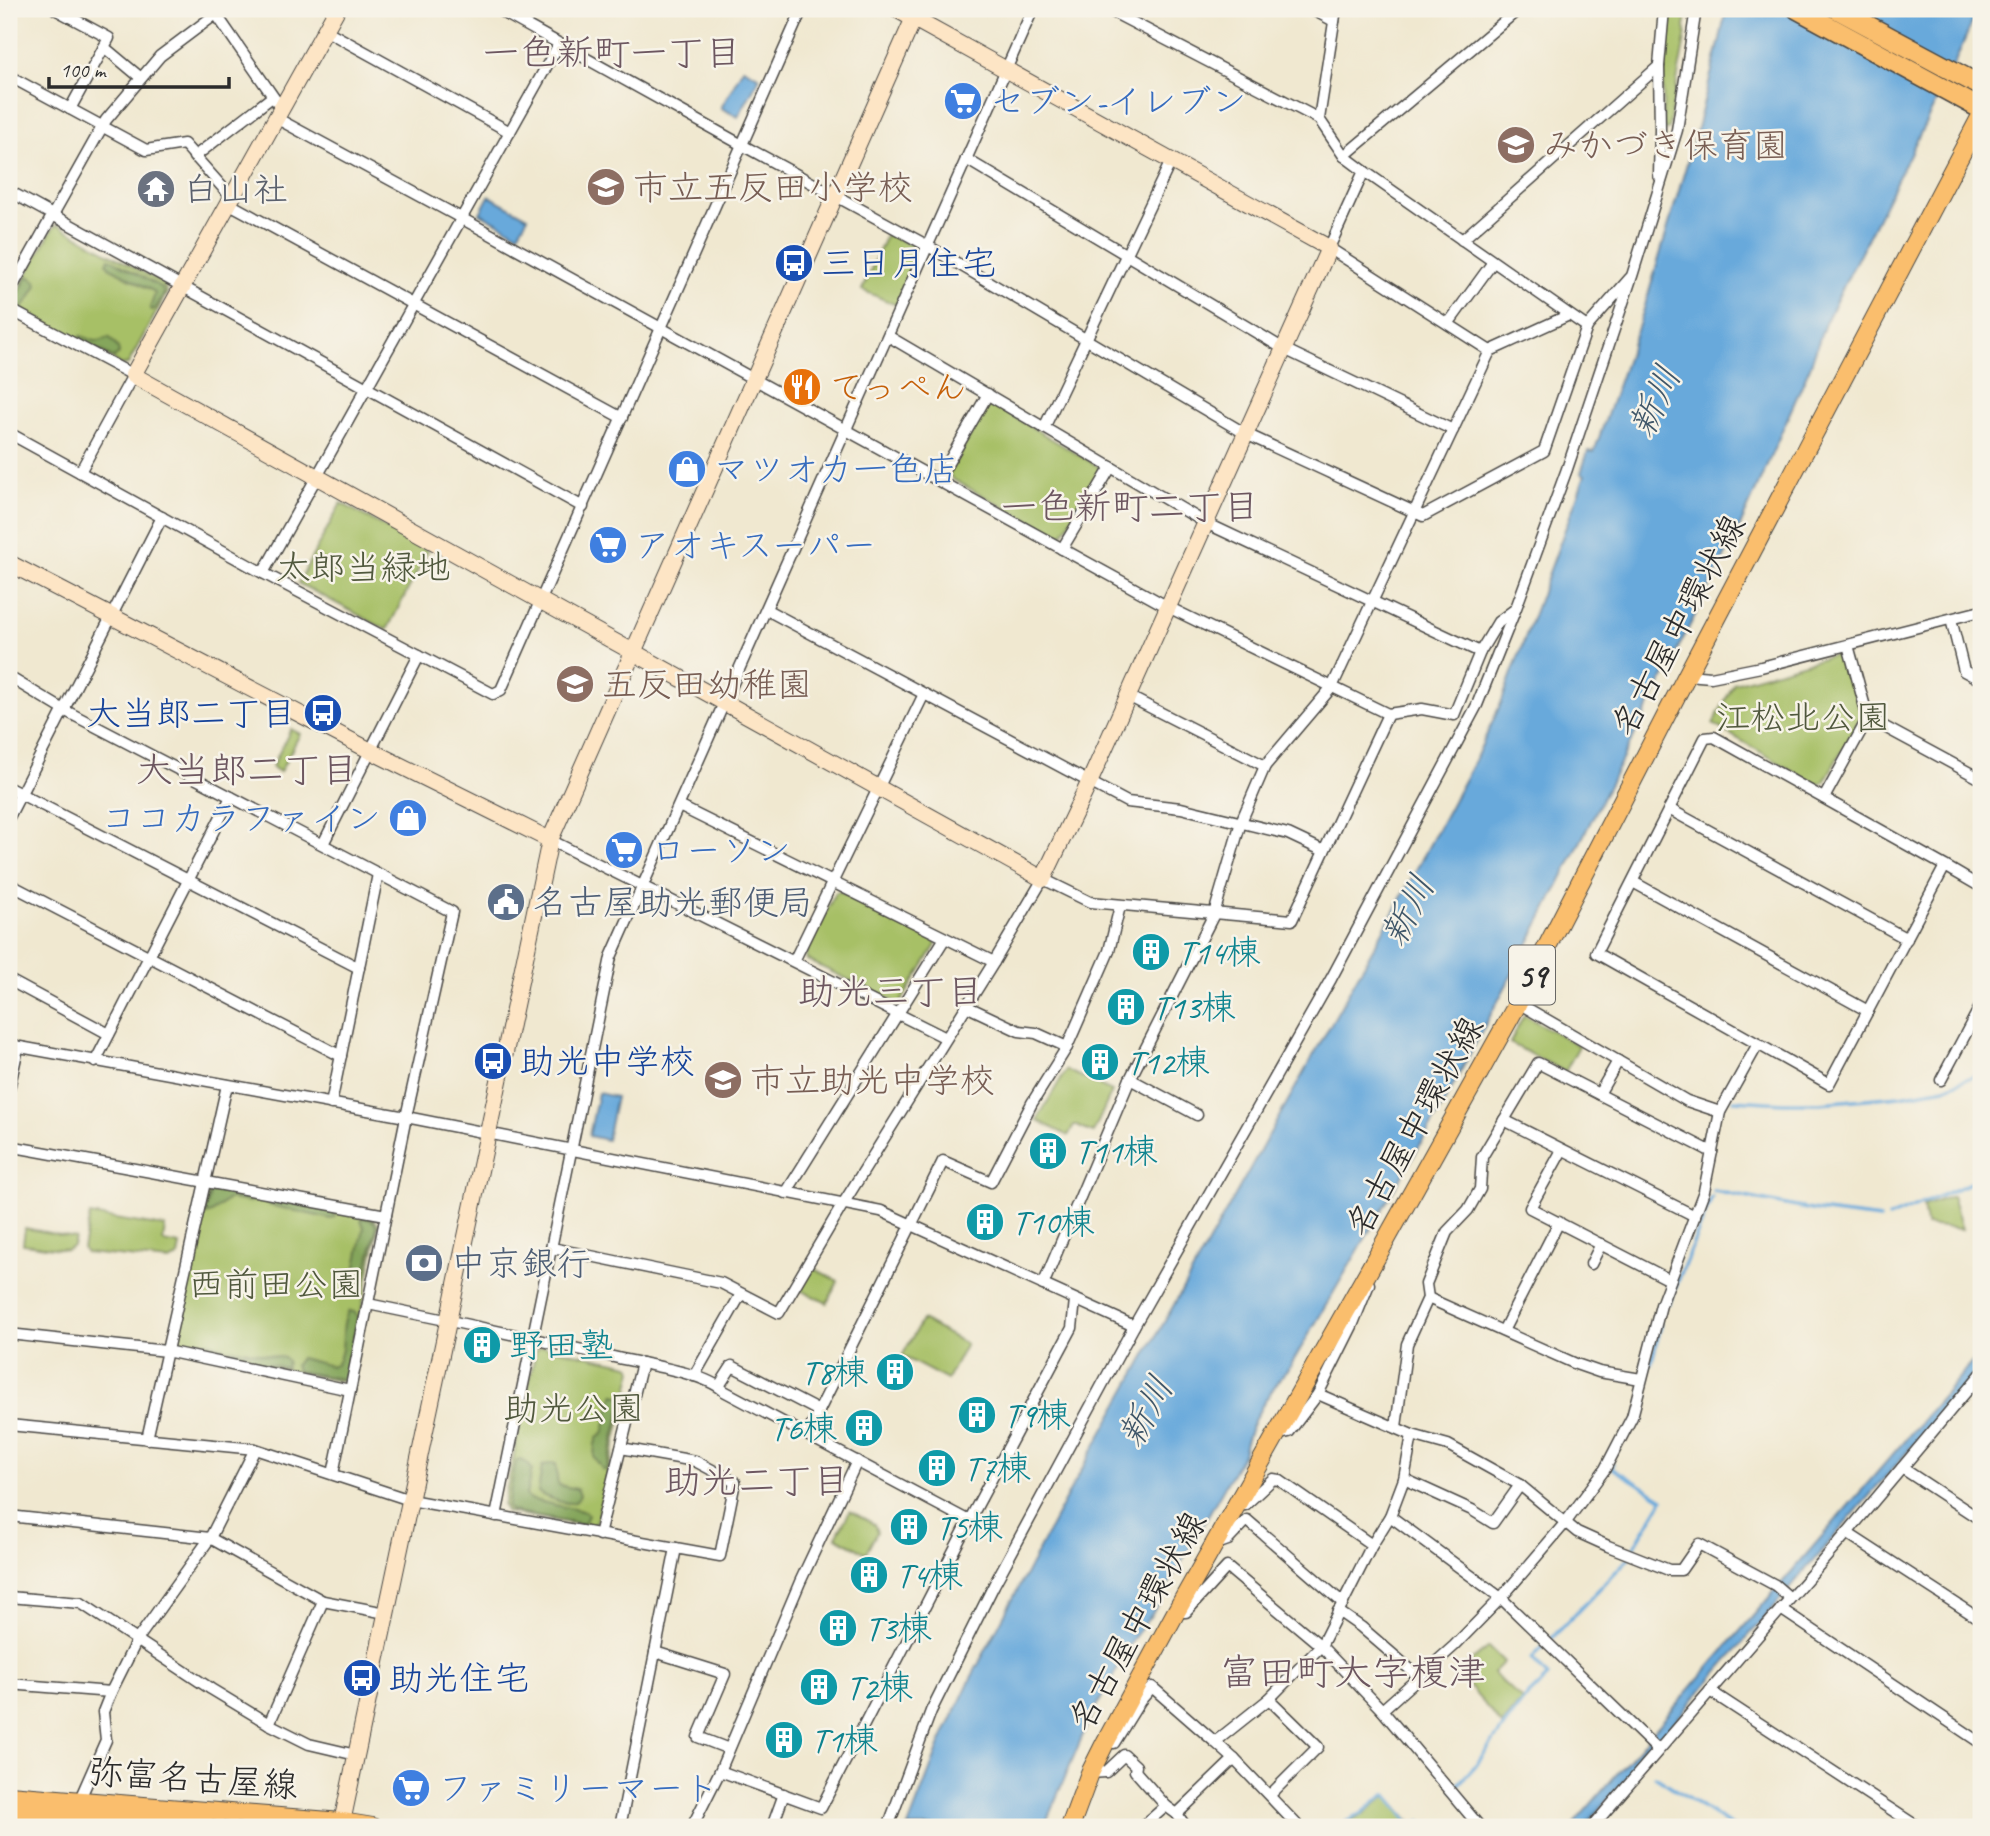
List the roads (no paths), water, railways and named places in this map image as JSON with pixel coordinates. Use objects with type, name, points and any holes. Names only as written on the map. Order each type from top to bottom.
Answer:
[{"type":"highway","points":[[1797,9],[1981,109]]},
{"type":"highway","points":[[1837,9],[1976,83]]},
{"type":"main road","name":"名古屋中環状線","points":[[1070,1827],[1090,1773],[1176,1612],[1518,1003],[1687,674],[1981,116]]},
{"type":"main road","name":"弥富名古屋線","points":[[12,1811],[79,1801],[373,1827]]},
{"type":"main road","name":"弥富名古屋線","points":[[12,1811],[58,1821],[205,1827]]},
{"type":"street","points":[[55,9],[109,38],[70,109]]},
{"type":"street","points":[[80,472],[230,200],[276,108],[337,9]]},
{"type":"street","points":[[497,9],[928,246],[1246,434],[1423,516],[1544,451],[1587,327],[1632,276]]},
{"type":"street","points":[[9,433],[263,573],[493,694],[501,690],[802,9]]},
{"type":"street","points":[[896,9],[916,14],[1005,70],[1329,248],[1490,351]]},
{"type":"street","points":[[496,1516],[611,957],[1033,9]]},
{"type":"street","points":[[1107,9],[1319,119],[1344,156],[1364,172],[1587,327]]},
{"type":"street","points":[[1311,9],[1334,21]]},
{"type":"street","points":[[1319,119],[1336,9]]},
{"type":"street","points":[[1344,156],[1519,9]]},
{"type":"street","points":[[1658,192],[1659,66],[1664,9]]},
{"type":"street","points":[[888,1827],[932,1711],[995,1585],[1134,1326],[1331,979],[1477,705],[1567,469],[1632,276],[1677,130],[1696,9]]},
{"type":"street","points":[[9,293],[106,120],[160,56],[214,12],[276,108],[461,218],[1168,607],[1388,715],[1422,709],[1454,715],[1480,652],[1498,622],[1516,608]]},
{"type":"street","points":[[342,1824],[550,840],[916,14]]},
{"type":"street","points":[[325,30],[510,132]]},
{"type":"street","points":[[263,573],[559,44]]},
{"type":"street","points":[[104,47],[141,78]]},
{"type":"street","points":[[1462,240],[1659,66]]},
{"type":"street","points":[[9,76],[146,150],[184,145],[230,200],[622,418]]},
{"type":"street","points":[[194,157],[276,108]]},
{"type":"street","points":[[966,159],[1284,349],[1453,430]]},
{"type":"street","points":[[1044,428],[1171,161]]},
{"type":"street","points":[[552,1248],[721,1283],[779,1313],[842,1204],[967,1006],[1043,879],[1089,783],[1364,172]]},
{"type":"street","points":[[9,191],[583,507]]},
{"type":"street","points":[[1448,324],[1493,262]]},
{"type":"street","points":[[9,309],[1043,879],[1090,902],[1292,920],[1388,715]]},
{"type":"street","points":[[1043,1285],[1130,1079],[1214,914],[1241,822],[1265,766],[1332,687],[1490,351],[1569,314]]},
{"type":"street","points":[[888,336],[1206,523],[1480,652]]},
{"type":"street","points":[[938,480],[988,394]]},
{"type":"street","points":[[1062,549],[1111,467]]},
{"type":"street","points":[[9,817],[162,517]]},
{"type":"street","points":[[9,563],[371,751],[947,1038]]},
{"type":"street","points":[[767,610],[1127,802],[1181,808],[1241,822],[1288,834],[1324,851]]},
{"type":"street","points":[[1687,674],[1712,677],[1761,667],[1981,611]]},
{"type":"street","points":[[1951,620],[1964,671],[1981,680]]},
{"type":"street","points":[[1824,798],[1868,718],[1847,645]]},
{"type":"street","points":[[323,844],[419,655]]},
{"type":"street","points":[[9,677],[64,710],[452,912],[333,1475]]},
{"type":"street","points":[[794,961],[924,694]]},
{"type":"street","points":[[1128,696],[1265,766]]},
{"type":"street","points":[[1868,718],[1981,779]]},
{"type":"street","points":[[1945,866],[1829,1084],[1597,953],[1705,738],[1714,737],[1824,798],[1945,866],[1981,887]]},
{"type":"street","points":[[9,788],[359,968]]},
{"type":"street","points":[[95,1062],[231,797]]},
{"type":"street","points":[[679,806],[994,962]]},
{"type":"street","points":[[1669,809],[1907,939]]},
{"type":"street","points":[[331,1104],[378,874]]},
{"type":"street","points":[[1633,882],[1868,1012]]},
{"type":"street","points":[[9,884],[341,1056]]},
{"type":"street","points":[[807,1435],[943,1161],[991,1182],[1032,1104],[1067,1047],[1109,951],[1120,905]]},
{"type":"street","points":[[786,1193],[945,938]]},
{"type":"street","points":[[9,980],[109,1034]]},
{"type":"street","points":[[1518,1003],[1687,1101],[1720,1112]]},
{"type":"street","points":[[1941,1080],[1981,1004]]},
{"type":"street","points":[[967,1006],[1019,1031],[1036,1033],[1067,1047]]},
{"type":"street","points":[[1381,1710],[1454,1646],[1501,1598],[1566,1522],[1605,1469],[1632,1417],[1661,1305],[1704,1191],[1720,1112],[1758,1044]]},
{"type":"street","points":[[9,1089],[13,1046],[407,1117],[881,1211],[1134,1326]]},
{"type":"street","points":[[1599,1094],[1618,1060]]},
{"type":"street","points":[[1396,1427],[1408,1344],[1428,1298],[1426,1284],[1447,1232],[1468,1210],[1480,1189],[1482,1157],[1538,1063],[1712,1152]]},
{"type":"street","points":[[1130,1079],[1197,1115]]},
{"type":"street","points":[[147,1439],[227,1085]]},
{"type":"street","points":[[1504,1120],[1695,1216]]},
{"type":"street","points":[[9,1146],[386,1215]]},
{"type":"street","points":[[1562,1150],[1530,1208],[1670,1280]]},
{"type":"street","points":[[1503,1331],[1559,1222]]},
{"type":"street","points":[[1591,1264],[1601,1244]]},
{"type":"street","points":[[1276,1435],[1289,1432],[1318,1394],[1352,1326],[1372,1277],[1372,1265]]},
{"type":"street","points":[[694,1376],[741,1294]]},
{"type":"street","points":[[1428,1298],[1576,1364],[1599,1372],[1641,1379]]},
{"type":"street","points":[[720,1771],[821,1808],[1072,1328],[1075,1300]]},
{"type":"street","points":[[368,1304],[533,1338],[694,1376],[969,1521]]},
{"type":"street","points":[[9,1334],[166,1351],[350,1390]]},
{"type":"street","points":[[599,1535],[642,1363]]},
{"type":"street","points":[[719,1387],[732,1366],[819,1411]]},
{"type":"street","points":[[1592,1827],[1657,1748],[1979,1380]]},
{"type":"street","points":[[1318,1394],[1412,1435],[1448,1445],[1520,1485],[1577,1532],[1608,1546],[1669,1570],[1682,1570],[1699,1544],[1775,1585],[1788,1597]]},
{"type":"street","points":[[9,1425],[255,1449],[410,1500],[720,1556],[735,1482],[695,1461],[621,1448]]},
{"type":"street","points":[[1215,1742],[1269,1699],[1321,1646],[1372,1545],[1390,1516],[1404,1479],[1412,1435]]},
{"type":"street","points":[[79,1801],[106,1740],[103,1712],[137,1640],[210,1538],[255,1449]]},
{"type":"street","points":[[692,1827],[720,1771],[800,1582],[857,1461]]},
{"type":"street","points":[[1902,1468],[1981,1520]]},
{"type":"street","points":[[1236,1506],[1245,1505],[1273,1479],[1279,1480],[1372,1545]]},
{"type":"street","points":[[1404,1479],[1472,1510],[1493,1524],[1520,1485]]},
{"type":"street","points":[[9,1516],[210,1538],[323,1601],[386,1613]]},
{"type":"street","points":[[1390,1516],[1501,1598],[1657,1748]]},
{"type":"street","points":[[1214,1545],[1228,1540],[1247,1520],[1361,1627],[1419,1677]]},
{"type":"street","points":[[1847,1533],[1981,1620]]},
{"type":"street","points":[[620,1827],[676,1548]]},
{"type":"street","points":[[1176,1612],[1186,1612],[1227,1567],[1321,1646],[1381,1710],[1480,1827]]},
{"type":"street","points":[[9,1597],[80,1603],[269,1724],[309,1744],[356,1755]]},
{"type":"street","points":[[269,1724],[323,1601]]},
{"type":"street","points":[[1780,1609],[1981,1743]]},
{"type":"street","points":[[655,1652],[725,1674],[698,1737],[729,1749]]},
{"type":"street","points":[[9,1684],[111,1692]]},
{"type":"street","points":[[1090,1773],[1111,1749],[1140,1701],[1152,1687],[1234,1759],[1299,1827]]},
{"type":"street","points":[[1710,1690],[1918,1827]]},
{"type":"street","points":[[1269,1699],[1318,1746],[1270,1795]]},
{"type":"street","points":[[1090,1773],[1106,1772],[1124,1755],[1136,1766],[1135,1771],[1186,1827]]},
{"type":"street","points":[[1177,1814],[1234,1759]]},
{"type":"street","points":[[772,1827],[784,1794]]},
{"type":"street","points":[[1142,1827],[1166,1806]]},
{"type":"water","name":"新川","points":[[1726,9],[1978,9],[1947,80],[1825,323],[1810,367],[1741,524],[1542,918],[1437,1116],[1291,1365],[1261,1407],[1243,1454],[1152,1614],[1133,1639],[1087,1725],[1044,1827],[908,1827],[940,1744],[970,1680],[1067,1496],[1393,913],[1476,758],[1501,703],[1585,475],[1581,473],[1588,451],[1594,452],[1641,319],[1695,136]]},
{"type":"water","points":[[743,68],[760,77],[738,117],[721,108]]},
{"type":"water","points":[[489,196],[528,217],[518,234],[480,213]]},
{"type":"water","points":[[598,1093],[616,1097],[607,1140],[589,1136]]},
{"type":"water","points":[[1981,1352],[1981,1366],[1584,1827],[1571,1827]]},
{"type":"waterway","points":[[1734,1100],[1820,1103],[1900,1096],[1945,1088],[1981,1073]]},
{"type":"waterway","points":[[1889,1218],[1981,1178]]},
{"type":"waterway","points":[[1714,1191],[1817,1211],[1880,1219]]},
{"type":"waterway","points":[[1669,1303],[1712,1197]]},
{"type":"waterway","points":[[1651,1364],[1661,1325]]},
{"type":"waterway","points":[[1613,1464],[1611,1467],[1663,1499],[1633,1549]]},
{"type":"waterway","points":[[1551,1639],[1629,1558]]},
{"type":"waterway","points":[[1453,1790],[1475,1766],[1523,1701],[1548,1677],[1532,1658],[1543,1647]]},
{"type":"waterway","points":[[1655,1776],[1733,1827]]},
{"type":"waterway","points":[[1336,1827],[1361,1814],[1386,1794],[1413,1827],[1420,1821]]},
{"type":"waterway","points":[[1422,1824],[1425,1827]]},
{"type":"place","name":"セブン-イレブン","points":[[963,101]]},
{"type":"place","name":"みかづき保育園","points":[[1516,145]]},
{"type":"place","name":"市立五反田小学校","points":[[606,187]]},
{"type":"place","name":"白山社","points":[[156,189]]},
{"type":"place","name":"三日月住宅","points":[[794,263]]},
{"type":"place","name":"てっぺん","points":[[802,387]]},
{"type":"place","name":"マツオカ一色店","points":[[687,469]]},
{"type":"place","name":"アオキスーパー","points":[[608,545]]},
{"type":"place","name":"五反田幼稚園","points":[[575,684]]},
{"type":"place","name":"大当郎二丁目","points":[[323,713]]},
{"type":"place","name":"ココカラファイン","points":[[408,818]]},
{"type":"place","name":"ローソン","points":[[624,850]]},
{"type":"place","name":"名古屋助光郵便局","points":[[506,902]]},
{"type":"place","name":"T14棟","points":[[1151,952]]},
{"type":"place","name":"T13棟","points":[[1126,1007]]},
{"type":"place","name":"助光中学校","points":[[493,1061]]},
{"type":"place","name":"T12棟","points":[[1100,1062]]},
{"type":"place","name":"市立助光中学校","points":[[723,1080]]},
{"type":"place","name":"T11棟","points":[[1048,1151]]},
{"type":"place","name":"T10棟","points":[[985,1222]]},
{"type":"place","name":"中京銀行","points":[[424,1263]]},
{"type":"place","name":"野田塾","points":[[482,1345]]},
{"type":"place","name":"T8棟","points":[[895,1372]]},
{"type":"place","name":"T9棟","points":[[977,1415]]},
{"type":"place","name":"T6棟","points":[[864,1428]]},
{"type":"place","name":"T7棟","points":[[937,1468]]},
{"type":"place","name":"T5棟","points":[[909,1527]]},
{"type":"place","name":"T4棟","points":[[869,1575]]},
{"type":"place","name":"T3棟","points":[[838,1628]]},
{"type":"place","name":"助光住宅","points":[[362,1678]]},
{"type":"place","name":"T2棟","points":[[819,1687]]},
{"type":"place","name":"T1棟","points":[[784,1740]]},
{"type":"place","name":"ファミリーマート","points":[[411,1788]]},
{"type":"district","name":"一色新町一丁目","points":[[612,52]]},
{"type":"district","name":"一色新町二丁目","points":[[1130,506]]},
{"type":"district","name":"大当郎二丁目","points":[[247,769]]},
{"type":"district","name":"助光三丁目","points":[[891,991]]},
{"type":"district","name":"助光二丁目","points":[[757,1480]]},
{"type":"district","name":"富田町大字榎津","points":[[1353,1672]]},
{"type":"park label","name":"太郎当緑地","points":[[363,567]]},
{"type":"park label","name":"江松北公園","points":[[1803,717]]},
{"type":"park label","name":"西前田公園","points":[[276,1284]]},
{"type":"park label","name":"助光公園","points":[[574,1408]]}]
